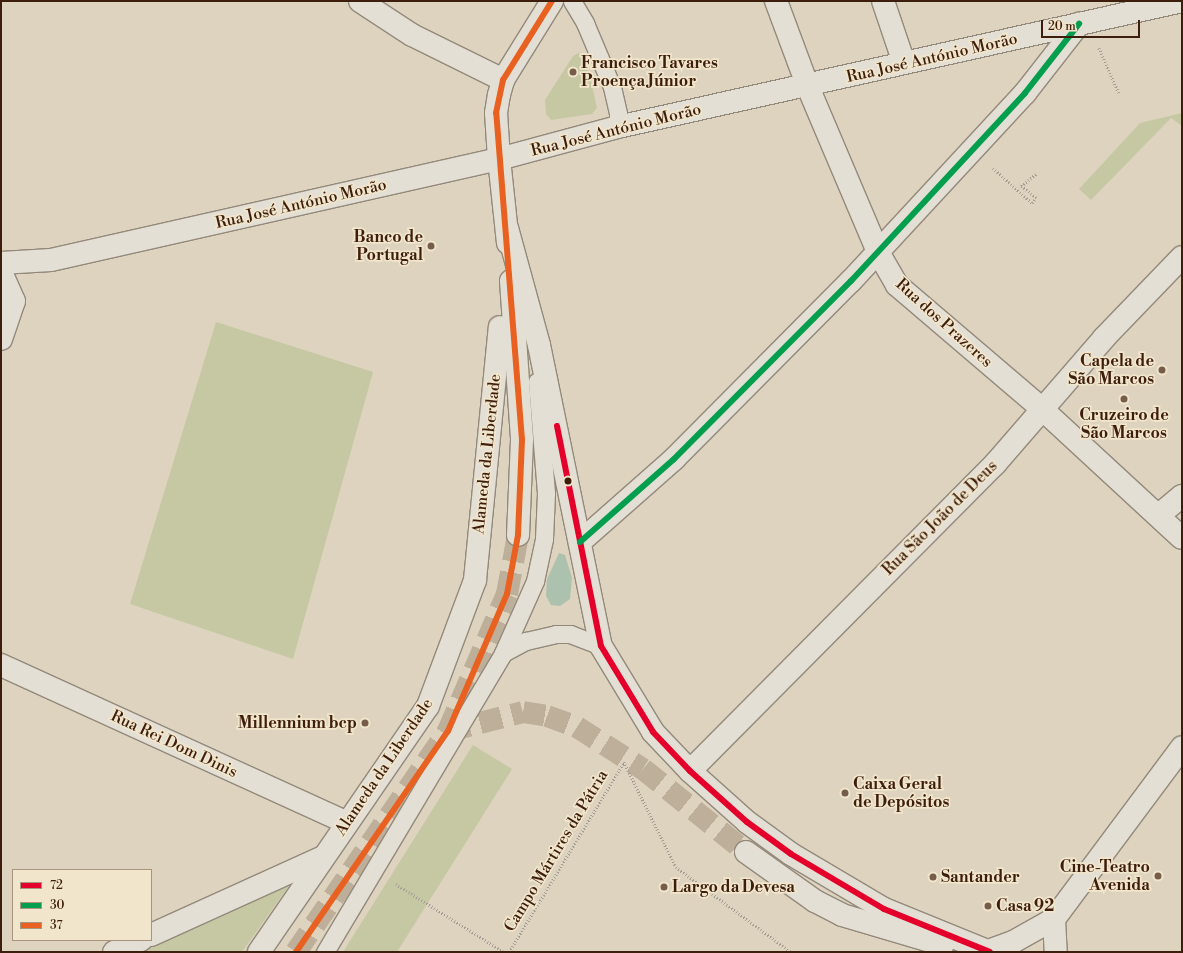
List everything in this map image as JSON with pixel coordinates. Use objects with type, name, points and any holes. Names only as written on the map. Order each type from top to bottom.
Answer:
[{"type":"street","points":[[360,1],[419,39],[503,80]]},
{"type":"street","points":[[518,535],[522,440],[507,228],[499,159],[496,113],[503,80],[552,1]]},
{"type":"street","name":"Rua dos Prazeres","points":[[776,1],[808,87],[878,252],[897,284],[1042,409],[1159,515],[1182,538]]},
{"type":"street","points":[[883,1],[904,63]]},
{"type":"street","name":"Rua José António Morão","points":[[1,263],[50,260],[499,159],[618,127],[808,87],[904,63],[1182,1]]},
{"type":"street","points":[[580,542],[674,459],[878,252],[971,149],[1025,93],[1083,23]]},
{"type":"street","points":[[507,228],[539,345],[601,646],[653,732],[690,771],[747,822],[833,882],[884,909],[989,952]]},
{"type":"street","name":"Rua São João de Deus","points":[[690,771],[995,464],[1104,338],[1182,257]]},
{"type":"street","points":[[1,272],[14,301],[1,339]]},
{"type":"street","name":"Alameda da Liberdade","points":[[258,952],[428,706],[475,580],[500,327]]},
{"type":"street","points":[[1159,515],[1182,496]]},
{"type":"street","name":"Rua Rei Dom Dinis","points":[[1,665],[347,823]]},
{"type":"street","points":[[746,852],[815,901],[842,915],[906,936],[989,952],[1032,933],[1054,919],[1182,747]]},
{"type":"street","points":[[152,935],[324,857]]},
{"type":"street","points":[[1054,919],[1056,952]]},
{"type":"street","points":[[114,952],[139,941]]},
{"type":"lane","points":[[572,1],[585,23],[612,87],[618,114],[618,127]]},
{"type":"lane","points":[[325,952],[503,653],[535,581],[544,539],[546,493],[536,368],[530,338],[512,297]]},
{"type":"lane","points":[[503,653],[526,641],[556,634],[570,634],[601,646]]},
{"type":"path","points":[[1083,23],[1119,94]]},
{"type":"path","points":[[971,149],[1032,203],[1036,198],[1021,186],[1037,173]]},
{"type":"path","name":"Campo Mártires da Pátria","points":[[509,952],[624,762],[676,867],[791,952]]},
{"type":"path","points":[[374,870],[504,952]]},
{"type":"shaded area","points":[[580,52],[588,68],[597,108],[592,114],[551,120],[546,114],[545,100],[573,56]]},
{"type":"shaded area","points":[[1182,113],[1182,126],[1171,118],[1091,200],[1079,189],[1140,123]]},
{"type":"shaded area","points":[[216,322],[373,372],[293,659],[130,604]]},
{"type":"shaded area","points":[[559,553],[565,555],[572,578],[570,599],[560,606],[551,605],[546,596],[547,579]]},
{"type":"shaded area","points":[[473,745],[512,769],[397,952],[343,952]]},
{"type":"shaded area","points":[[293,880],[242,952],[140,952]]},
{"type":"tunnel","points":[[296,952],[448,731],[507,594],[518,535]]},
{"type":"tunnel","points":[[448,731],[523,712],[547,716],[577,727],[643,769],[746,852]]},
{"type":"transit line","name":"37","points":[[296,952],[448,731],[507,594],[518,535],[522,440],[496,113],[503,80],[552,1]]},
{"type":"transit line","name":"30","points":[[580,542],[674,459],[851,281],[1025,93],[1079,24]]},
{"type":"transit line","name":"72","points":[[557,426],[601,646],[653,732],[690,771],[747,822],[791,854],[884,909],[990,952]]},
{"type":"place","name":"Francisco Tavares Proença Júnior","points":[[573,72]]},
{"type":"place","name":"Banco de Portugal","points":[[431,246]]},
{"type":"place","name":"Capela de São Marcos","points":[[1162,370]]},
{"type":"place","name":"Cruzeiro de São Marcos","points":[[1124,399]]},
{"type":"place","name":"Millennium bcp","points":[[365,723]]},
{"type":"place","name":"Caixa Geral de Depósitos","points":[[845,793]]},
{"type":"place","name":"Cine-Teatro Avenida","points":[[1158,876]]},
{"type":"place","name":"Santander","points":[[933,877]]},
{"type":"place","name":"Largo da Devesa","points":[[664,887]]},
{"type":"place","name":"Casa 92","points":[[988,906]]}]
